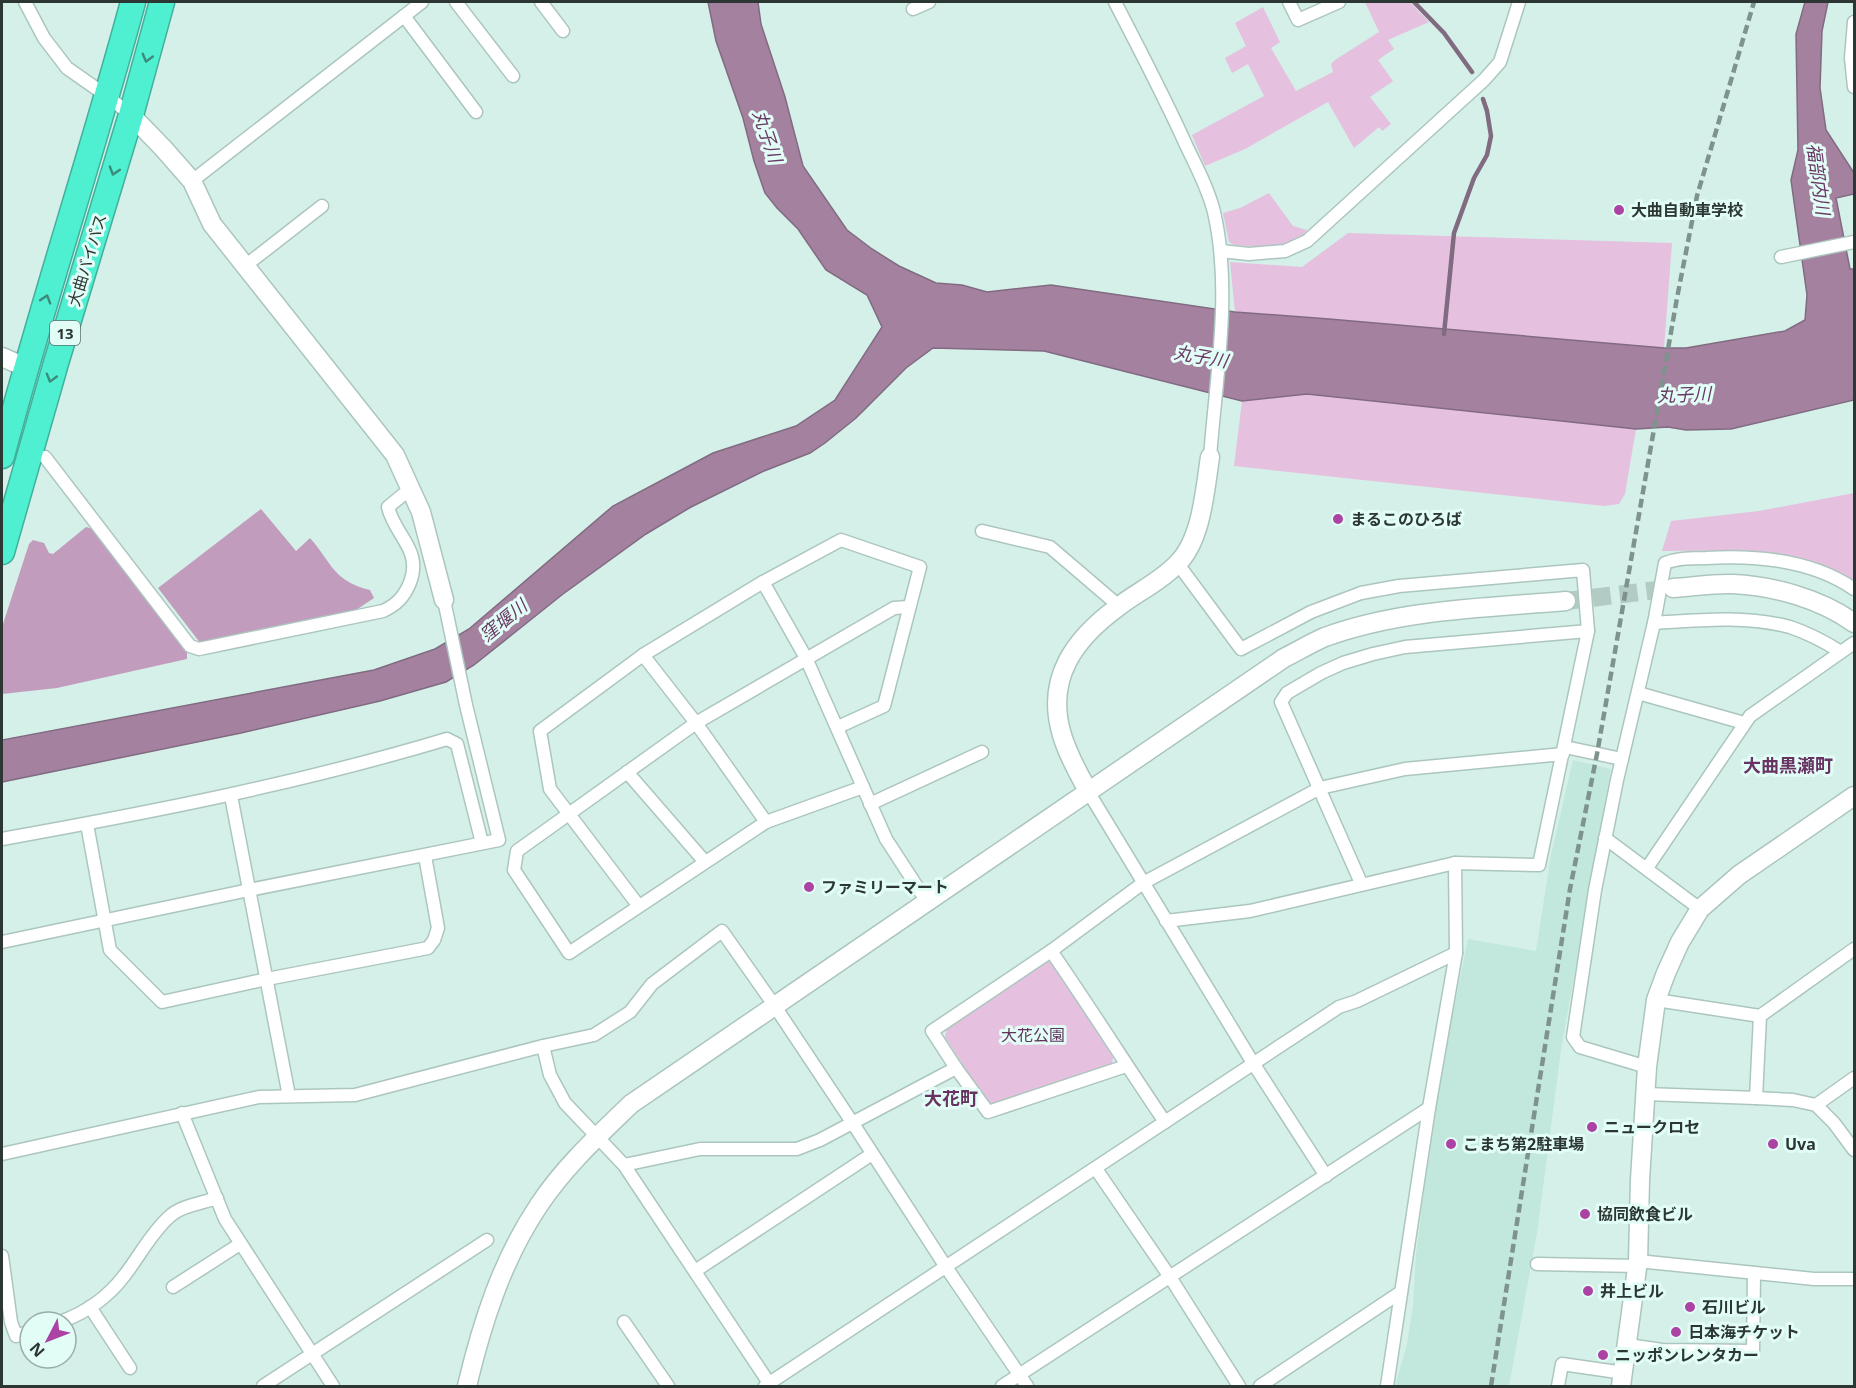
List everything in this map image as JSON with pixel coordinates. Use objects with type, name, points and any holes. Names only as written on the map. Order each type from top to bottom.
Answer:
[{"type":"highway","name":"大曲バイパス","points":[[2,456],[25,368],[133,2]]},
{"type":"highway","name":"大曲バイパス","points":[[2,552],[162,2]]},
{"type":"street","points":[[25,2],[44,38],[67,68],[131,115],[192,181],[212,224],[395,455],[421,512],[444,600],[466,705],[499,840]]},
{"type":"street","points":[[192,181],[422,2]]},
{"type":"street","points":[[456,2],[513,76]]},
{"type":"street","points":[[541,2],[563,31]]},
{"type":"street","points":[[913,9],[929,2]]},
{"type":"street","points":[[1115,2],[1172,115],[1214,210],[1221,251],[1224,290],[1210,457],[1196,534],[1178,564],[1091,628],[1075,648],[1063,669],[1058,692],[1058,715],[1070,758],[1089,793],[1253,1064],[1326,1176]]},
{"type":"street","points":[[1289,2],[1298,20],[1339,2]]},
{"type":"street","points":[[1221,251],[1249,254],[1285,251],[1307,242],[1484,80],[1500,62],[1519,2]]},
{"type":"street","points":[[404,16],[476,112]]},
{"type":"street","points":[[1854,22],[1851,58],[1854,87]]},
{"type":"street","points":[[245,266],[322,206]]},
{"type":"street","points":[[1781,257],[1854,242]]},
{"type":"street","points":[[2,357],[25,368]]},
{"type":"street","points":[[45,457],[190,646],[199,649],[383,611],[395,605],[405,595],[412,577],[414,560],[406,540],[390,519],[388,507],[410,489]]},
{"type":"street","points":[[982,531],[1050,547],[1119,606]]},
{"type":"street","points":[[638,905],[549,789],[540,731],[643,654],[763,582],[841,540],[920,567],[884,706],[838,727]]},
{"type":"street","points":[[1647,1067],[1580,1047],[1573,1037],[1605,838],[1654,623],[1665,563],[1675,559],[1736,556],[1773,560],[1824,574],[1854,589]]},
{"type":"street","points":[[1166,921],[1250,910],[1455,863],[1539,865],[1587,632],[1583,570],[1399,586],[1361,593],[1311,612],[1241,649],[1178,564]]},
{"type":"street","points":[[763,582],[807,658],[886,839],[927,902]]},
{"type":"street","points":[[1673,588],[1731,584],[1760,587],[1817,603],[1841,613],[1854,623]]},
{"type":"street","points":[[467,1386],[485,1316],[514,1250],[539,1205],[560,1177],[631,1104],[1089,793],[1261,673],[1323,638],[1406,615],[1566,601]]},
{"type":"street","points":[[863,787],[766,822],[569,953],[514,870],[517,851],[696,723],[894,608],[908,607]]},
{"type":"street","points":[[1654,623],[1720,619],[1754,621],[1790,627],[1841,652]]},
{"type":"street","points":[[1361,883],[1281,702],[1287,693],[1343,663],[1405,647],[1587,632]]},
{"type":"street","points":[[1647,868],[1750,716],[1854,643]]},
{"type":"street","points":[[643,654],[696,723],[766,822]]},
{"type":"street","points":[[1638,693],[1744,723]]},
{"type":"street","points":[[2,839],[231,796],[447,739],[457,744],[482,843]]},
{"type":"street","points":[[1126,1066],[988,1112],[932,1031],[1051,951],[1143,883],[1320,788],[1405,769],[1564,750],[1622,759]]},
{"type":"street","points":[[870,804],[982,752]]},
{"type":"street","points":[[627,772],[705,862]]},
{"type":"street","points":[[231,796],[289,1096]]},
{"type":"street","points":[[1558,1386],[1562,1364],[1623,1380],[1638,1263],[1640,1180],[1647,1067],[1656,999],[1675,952],[1700,909],[1739,875],[1854,796]]},
{"type":"street","points":[[87,824],[110,950],[162,1002],[428,948],[438,928],[425,856]]},
{"type":"street","points":[[1605,838],[1700,909]]},
{"type":"street","points":[[2,942],[482,843],[499,840],[517,851]]},
{"type":"street","points":[[1387,1386],[1429,1108],[1456,953],[1455,863]]},
{"type":"street","points":[[2,1154],[259,1097],[355,1095],[594,1035],[630,1012],[652,984],[722,931],[774,1005],[946,1267],[1028,1386]]},
{"type":"street","points":[[1656,999],[1760,1016],[1854,950]]},
{"type":"street","points":[[1051,951],[1090,1006],[1126,1066],[1165,1122]]},
{"type":"street","points":[[543,1046],[549,1075],[565,1103],[624,1165],[768,1386],[1339,1007],[1357,1001],[1456,953]]},
{"type":"street","points":[[1756,1098],[1760,1016]]},
{"type":"street","points":[[624,1165],[700,1149],[796,1149],[820,1140],[956,1068]]},
{"type":"street","points":[[1816,1105],[1854,1078]]},
{"type":"street","points":[[1646,1094],[1793,1100],[1816,1105],[1854,1150]]},
{"type":"street","points":[[1002,1386],[1429,1108]]},
{"type":"street","points":[[182,1113],[225,1219],[333,1386]]},
{"type":"street","points":[[695,1271],[872,1154]]},
{"type":"street","points":[[1096,1169],[1170,1277],[1239,1386]]},
{"type":"street","points":[[78,1313],[90,1307],[123,1278],[148,1241],[170,1215],[217,1198]]},
{"type":"street","points":[[262,1386],[487,1240]]},
{"type":"street","points":[[173,1287],[240,1244]]},
{"type":"street","points":[[2,1256],[11,1322],[16,1336],[18,1335]]},
{"type":"street","points":[[1537,1264],[1638,1263],[1814,1279],[1854,1279]]},
{"type":"street","points":[[1628,1345],[1662,1350],[1753,1352],[1754,1272]]},
{"type":"street","points":[[1260,1386],[1401,1292]]},
{"type":"street","points":[[90,1307],[130,1368]]},
{"type":"street","points":[[624,1322],[668,1386]]},
{"type":"shaded area","points":[[261,509],[296,551],[310,538],[334,570],[348,582],[370,590],[374,598],[356,610],[345,614],[201,644],[158,588]]},
{"type":"shaded area","points":[[86,527],[93,529],[187,651],[187,659],[57,688],[2,694],[2,627],[29,544],[33,540],[44,543],[49,553],[53,554]]},
{"type":"shaded area","points":[[1573,760],[1611,769],[1561,1050],[1537,1233],[1509,1386],[1395,1386],[1407,1344],[1413,1307],[1416,1254],[1437,1090],[1468,939],[1536,951],[1551,855]]},
{"type":"green space","points":[[1365,2],[1410,2],[1429,22],[1388,40],[1394,49],[1378,60],[1393,81],[1370,97],[1391,124],[1382,131],[1379,127],[1354,148],[1328,102],[1245,149],[1205,166],[1192,135],[1264,96],[1248,64],[1232,73],[1225,58],[1246,46],[1235,23],[1263,7],[1280,42],[1271,48],[1296,91],[1333,72],[1331,64],[1335,60],[1379,32]]},
{"type":"green space","points":[[1269,193],[1293,226],[1307,230],[1300,237],[1283,245],[1234,245],[1229,242],[1223,213],[1240,208]]},
{"type":"green space","points":[[1348,233],[1672,243],[1664,348],[1235,312],[1230,262],[1302,267]]},
{"type":"green space","points":[[1307,394],[1636,429],[1625,494],[1619,504],[1604,506],[1234,466],[1242,401]]},
{"type":"green space","points":[[1854,493],[1854,581],[1806,562],[1760,553],[1662,551],[1671,521],[1759,511]]},
{"type":"green space","name":"大花公園","points":[[1044,962],[1051,962],[1113,1057],[1112,1065],[997,1104],[987,1102],[945,1037],[947,1028]]},
{"type":"water","points":[[708,2],[758,2],[761,24],[785,97],[803,166],[847,230],[899,266],[936,283],[962,285],[987,292],[1051,285],[1235,312],[1686,348],[1785,331],[1805,320],[1807,295],[1791,180],[1798,150],[1796,34],[1805,2],[1828,2],[1822,31],[1820,88],[1826,130],[1854,173],[1854,194],[1836,198],[1850,269],[1854,269],[1854,400],[1731,429],[1686,430],[1668,427],[1636,429],[1307,394],[1242,401],[1044,351],[933,348],[906,368],[856,418],[825,443],[810,453],[764,471],[691,507],[646,534],[563,594],[474,665],[446,682],[380,701],[241,733],[2,782],[2,740],[374,670],[435,649],[469,629],[613,506],[713,453],[796,426],[835,400],[882,327],[867,295],[826,270],[798,229],[765,193],[743,118],[716,41]]},
{"type":"waterway","points":[[1414,2],[1444,33],[1472,72]]},
{"type":"waterway","points":[[1444,334],[1454,233],[1474,178],[1487,155],[1491,136],[1483,99]]},
{"type":"tunnel","points":[[1566,601],[1673,588]]},
{"type":"railway","points":[[1491,1386],[1570,889],[1597,754],[1677,298],[1697,196],[1754,2]]},
{"type":"place","name":"大曲自動車学校","points":[[1619,210]]},
{"type":"place","name":"まるこのひろば","points":[[1338,519]]},
{"type":"place","name":"ファミリーマート","points":[[809,887]]},
{"type":"place","name":"ニュークロセ","points":[[1592,1127]]},
{"type":"place","name":"こまち第2駐車場","points":[[1451,1144]]},
{"type":"place","name":"Uva","points":[[1773,1144]]},
{"type":"place","name":"協同飲食ビル","points":[[1585,1214]]},
{"type":"place","name":"井上ビル","points":[[1588,1291]]},
{"type":"place","name":"石川ビル","points":[[1690,1307]]},
{"type":"place","name":"日本海チケット","points":[[1676,1332]]},
{"type":"place","name":"ニッポンレンタカー","points":[[1603,1355]]},
{"type":"district","name":"大曲黒瀬町","points":[[1788,765]]},
{"type":"district","name":"大花町","points":[[951,1098]]},
{"type":"water label","name":"丸子川","points":[[768,136]]},
{"type":"water label","name":"福部内川","points":[[1819,179]]},
{"type":"water label","name":"丸子川","points":[[1201,356]]},
{"type":"water label","name":"丸子川","points":[[1684,394]]},
{"type":"water label","name":"窪堰川","points":[[503,620]]}]
